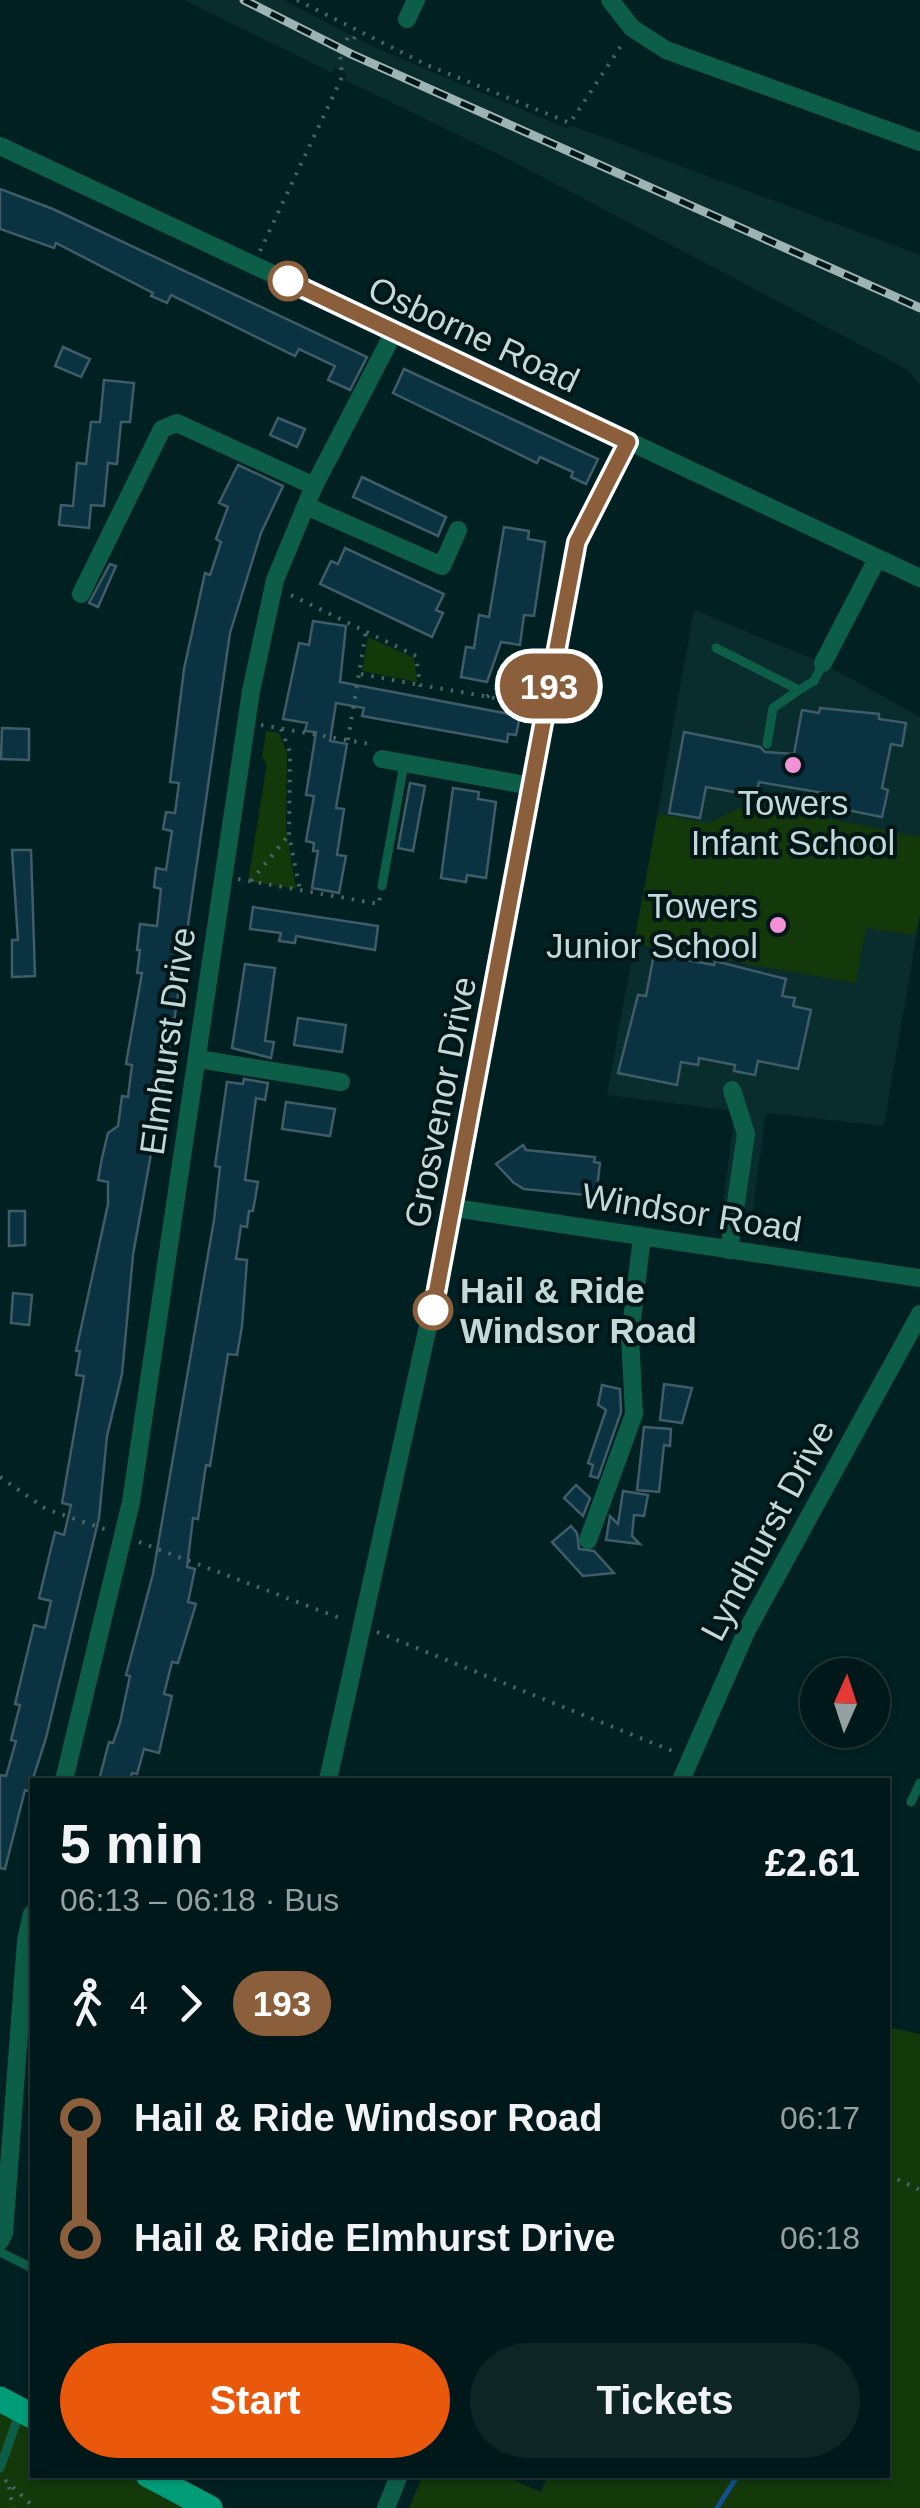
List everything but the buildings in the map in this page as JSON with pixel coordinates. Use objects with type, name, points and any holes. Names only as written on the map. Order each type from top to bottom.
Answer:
[{"type":"main road","points":[[154,2478],[210,2508]]},
{"type":"street","points":[[407,19],[416,0]]},
{"type":"street","points":[[610,0],[632,28],[666,50],[920,142]]},
{"type":"street","name":"Osborne Road","points":[[0,146],[920,578]]},
{"type":"street","name":"Elmhurst Drive","points":[[64,1778],[131,1502],[246,723],[273,586],[314,486],[394,332]]},
{"type":"street","points":[[81,594],[162,429],[177,423],[314,486]]},
{"type":"street","name":"Grosvenor Drive","points":[[328,1778],[454,1208],[577,542],[628,442]]},
{"type":"street","points":[[306,506],[442,566],[458,530]]},
{"type":"street","points":[[824,662],[877,559]]},
{"type":"street","points":[[382,760],[531,786]]},
{"type":"street","points":[[198,1059],[341,1082]]},
{"type":"street","points":[[729,1250],[746,1134],[732,1090]]},
{"type":"street","name":"Windsor Road","points":[[454,1208],[920,1278]]},
{"type":"street","points":[[588,1540],[634,1414],[630,1336],[642,1238]]},
{"type":"street","name":"Lyndhurst Drive","points":[[682,1778],[748,1630],[920,1314]]},
{"type":"street","points":[[0,2241],[4,2233],[30,1923]]},
{"type":"street","points":[[386,2508],[398,2478]]},
{"type":"lane","points":[[716,648],[798,690]]},
{"type":"lane","points":[[767,744],[774,708],[814,681],[824,662]]},
{"type":"lane","points":[[382,886],[404,764]]},
{"type":"lane","points":[[911,1802],[920,1783]]},
{"type":"lane","points":[[0,2252],[30,2267]]},
{"type":"lane","points":[[0,2470],[18,2408]]},
{"type":"path","points":[[297,0],[427,66],[570,123],[632,28]]},
{"type":"path","points":[[254,264],[342,77],[338,69],[342,49],[348,37],[356,42],[358,31]]},
{"type":"path","points":[[273,586],[416,656],[420,685]]},
{"type":"path","points":[[348,740],[366,631]]},
{"type":"path","points":[[486,696],[503,683],[513,664],[524,660],[552,664]]},
{"type":"path","points":[[359,674],[545,707]]},
{"type":"path","points":[[246,723],[384,746],[382,760]]},
{"type":"path","points":[[281,729],[290,752],[289,835],[300,890]]},
{"type":"path","points":[[250,882],[289,835]]},
{"type":"path","points":[[224,877],[379,904],[382,886]]},
{"type":"path","points":[[890,2176],[920,2190]]},
{"type":"path","points":[[0,2470],[10,2487],[35,2508]]},
{"type":"path","points":[[10,2487],[13,2508]]},
{"type":"shaded area","points":[[184,0],[283,0],[376,48],[566,128],[573,126],[920,255],[920,384],[906,369],[516,163],[345,80],[347,74],[334,68],[332,73]]},
{"type":"shaded area","name":"Towers Junior School","points":[[694,610],[823,663],[920,717],[920,915],[884,1126],[766,1113],[751,1222],[721,1218],[735,1111],[607,1095]]},
{"type":"green space","points":[[368,637],[414,658],[417,682],[362,671]]},
{"type":"green space","points":[[266,731],[279,733],[287,753],[286,830],[296,889],[248,881],[267,764],[262,757]]},
{"type":"green space","points":[[749,803],[920,837],[920,915],[915,935],[866,928],[856,983],[634,944],[658,814],[709,823]]},
{"type":"green space","points":[[890,2027],[920,2034],[920,2508],[409,2508],[422,2478],[508,2478],[541,2492],[547,2478],[890,2478]]},
{"type":"green space","points":[[0,2407],[30,2423],[30,2478],[130,2478],[185,2508],[0,2508]]},
{"type":"waterway","points":[[717,2508],[736,2478]]},
{"type":"railway","points":[[244,0],[351,54],[920,308]]},
{"type":"bus line","name":"193","points":[[288,281],[628,442],[577,542],[433,1310]]},
{"type":"place","name":"Towers Infant School","points":[[793,765]]},
{"type":"place","name":"Towers Junior School","points":[[778,925]]},
{"type":"place","name":"Hail & Ride Windsor Road","points":[[433,1310]]}]
